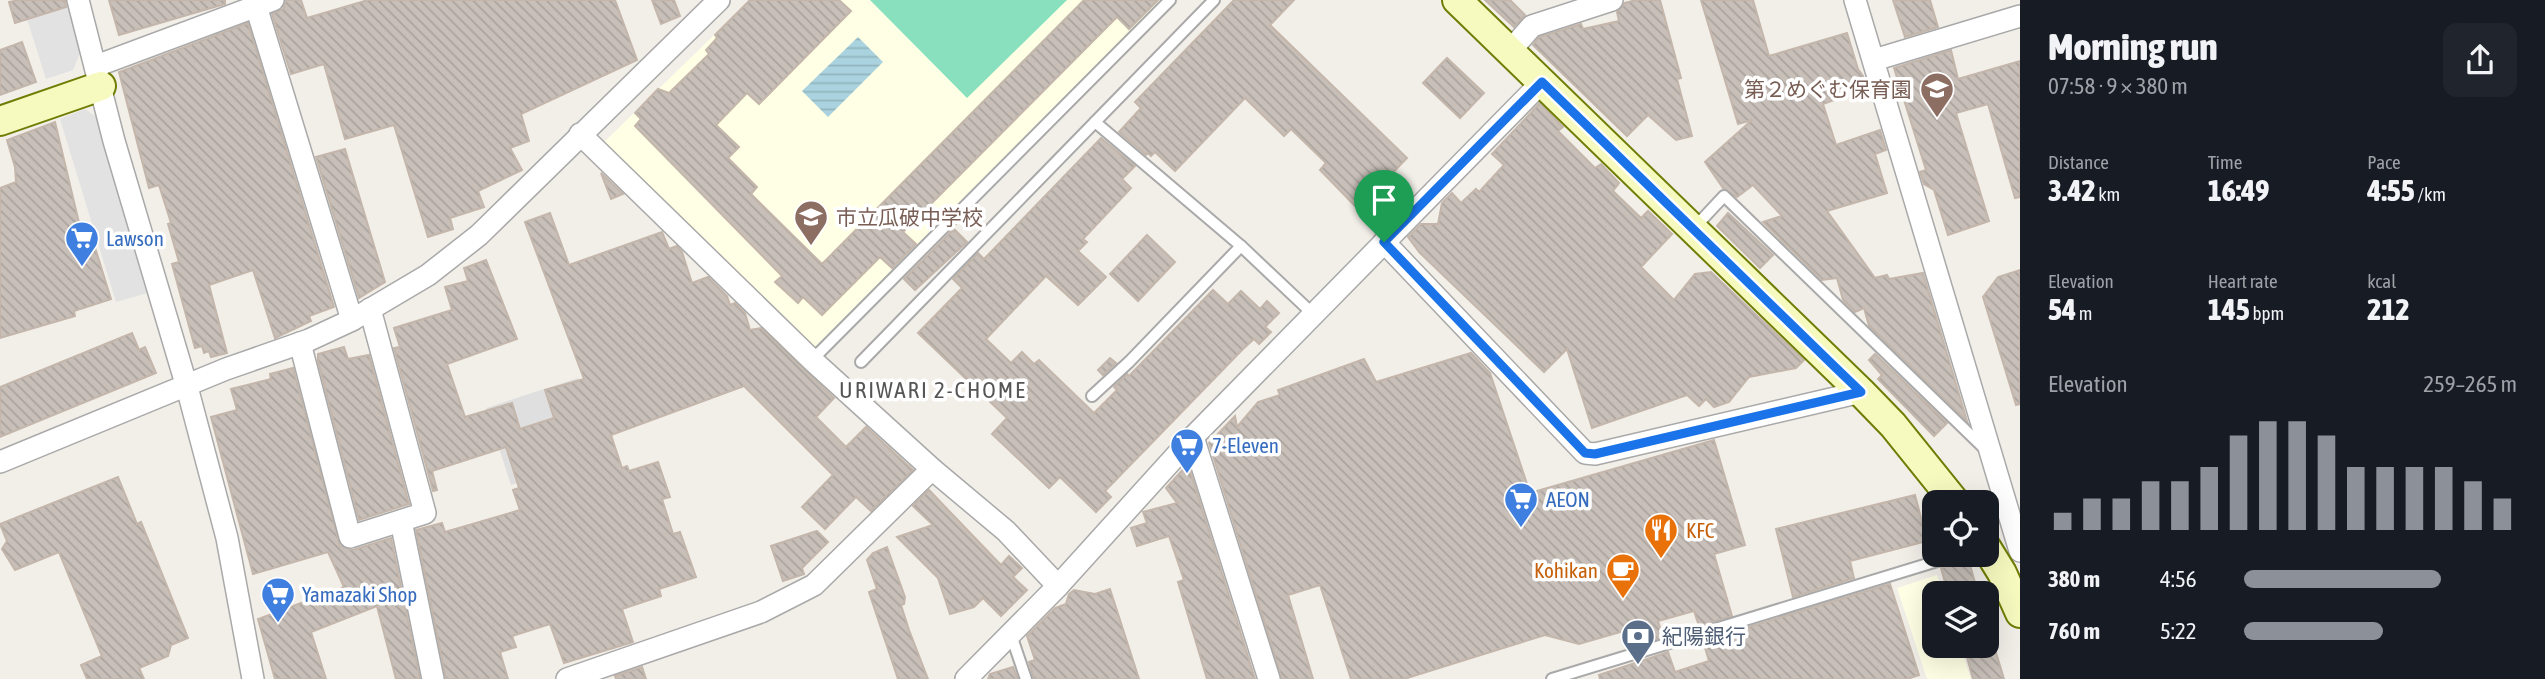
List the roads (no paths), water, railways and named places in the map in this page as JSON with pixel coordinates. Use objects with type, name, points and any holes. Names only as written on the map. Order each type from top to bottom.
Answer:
[{"type":"main road","points":[[1457,0],[1861,392],[1893,425],[1945,490]]},
{"type":"main road","points":[[0,121],[98,76]]},
{"type":"main road","points":[[1998,567],[2019,605]]},
{"type":"street","points":[[78,0],[143,243],[187,387],[227,538],[253,679]]},
{"type":"street","points":[[0,462],[226,369],[300,343],[361,315],[428,275],[479,235],[719,0]]},
{"type":"street","points":[[1510,51],[1532,26],[1612,0]]},
{"type":"street","points":[[1855,0],[2020,551]]},
{"type":"street","points":[[98,76],[264,3],[425,513],[350,537],[300,343]]},
{"type":"street","points":[[1874,60],[2020,16]]},
{"type":"street","points":[[966,679],[1058,586],[1193,437],[1542,82]]},
{"type":"street","points":[[580,134],[812,360],[932,470],[1006,531],[1058,586]]},
{"type":"street","points":[[1384,242],[1585,453],[1595,454],[1861,392]]},
{"type":"street","points":[[1193,437],[1269,679]]},
{"type":"street","points":[[567,679],[606,672],[761,611],[814,585],[932,470]]},
{"type":"street","points":[[401,521],[433,679]]},
{"type":"lane","points":[[812,360],[1170,0]]},
{"type":"lane","points":[[861,362],[1214,0]]},
{"type":"lane","points":[[1095,122],[1241,246],[1313,314]]},
{"type":"lane","points":[[1693,229],[1724,196],[1992,456]]},
{"type":"lane","points":[[1092,396],[1129,362],[1241,246]]},
{"type":"lane","points":[[1552,679],[1922,566]]},
{"type":"lane","points":[[1010,632],[1026,679]]},
{"type":"water","points":[[858,37],[883,62],[828,117],[802,91]]},
{"type":"place","name":"第２めぐむ保育園","points":[[1937,119]]},
{"type":"place","name":"市立瓜破中学校","points":[[811,247]]},
{"type":"place","name":"Lawson","points":[[82,268]]},
{"type":"place","name":"7-Eleven","points":[[1187,475]]},
{"type":"place","name":"AEON","points":[[1521,529]]},
{"type":"place","name":"KFC","points":[[1661,560]]},
{"type":"place","name":"Kohikan","points":[[1623,600]]},
{"type":"place","name":"Yamazaki Shop","points":[[278,624]]},
{"type":"place","name":"紀陽銀行","points":[[1638,666]]},
{"type":"district","name":"URIWARI 2-CHOME","points":[[933,390]]}]
